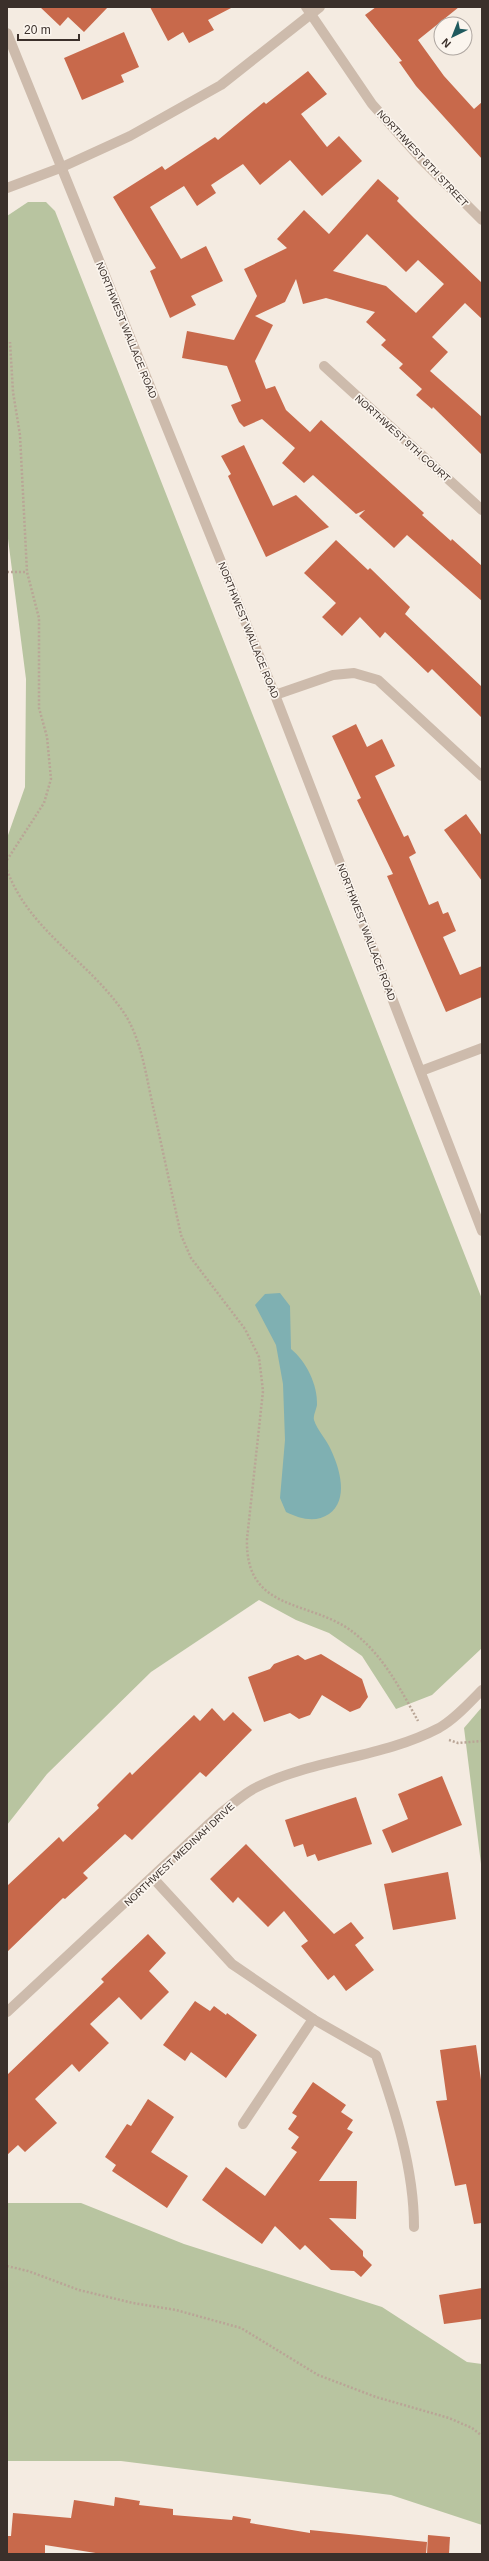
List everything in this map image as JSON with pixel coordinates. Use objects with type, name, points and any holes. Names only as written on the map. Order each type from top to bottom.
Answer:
[{"type":"street","points":[[7,188],[60,168],[130,136],[221,84],[309,11],[320,7]]},
{"type":"street","name":"NORTHWEST 8TH STREET","points":[[309,11],[372,104],[421,159],[482,220]]},
{"type":"street","name":"NORTHWEST WALLACE ROAD","points":[[7,33],[60,168],[275,695],[482,1231]]},
{"type":"street","name":"NORTHWEST 9TH COURT","points":[[324,366],[482,510]]},
{"type":"street","points":[[275,695],[333,675],[354,673],[378,680],[482,776]]},
{"type":"street","points":[[421,1071],[482,1048]]},
{"type":"street","name":"NORTHWEST MEDINAH DRIVE","points":[[7,2012],[153,1878],[222,1812],[255,1788],[287,1774],[414,1739],[440,1727],[458,1713],[482,1690]]},
{"type":"street","points":[[153,1878],[232,1964],[313,2019],[376,2055],[393,2104],[414,2197],[414,2227]]},
{"type":"street","points":[[242,2124],[313,2019]]},
{"type":"path","points":[[7,860],[44,802],[51,779],[47,737],[39,708],[39,618],[27,572],[20,435],[13,392],[10,342]]},
{"type":"path","points":[[7,572],[27,572]]},
{"type":"path","points":[[7,870],[24,904],[53,940],[91,975],[122,1010],[141,1050],[181,1235],[191,1258],[245,1329],[259,1357],[263,1391],[246,1557],[251,1573],[262,1588],[279,1601],[334,1621],[354,1632],[386,1668],[425,1734],[458,1743],[482,1741]]},
{"type":"path","points":[[7,2266],[28,2271],[79,2290],[184,2312],[241,2328],[318,2375],[376,2397],[449,2418],[472,2428],[482,2436]]},
{"type":"green space","points":[[28,202],[46,202],[55,211],[482,1299],[482,1648],[432,1695],[396,1709],[362,1656],[329,1633],[296,1620],[259,1600],[151,1672],[47,1774],[7,1825],[7,838],[25,787],[26,679],[7,531],[7,216]]},
{"type":"green space","points":[[482,1707],[482,1872],[464,1728]]},
{"type":"green space","points":[[7,2203],[81,2203],[184,2244],[382,2307],[467,2362],[482,2364],[482,2525],[391,2495],[121,2461],[7,2461]]},
{"type":"water","points":[[280,1293],[290,1306],[291,1349],[302,1360],[313,1382],[317,1397],[314,1420],[317,1428],[331,1450],[340,1475],[341,1493],[335,1508],[324,1517],[313,1519],[297,1517],[286,1512],[280,1498],[285,1440],[283,1384],[276,1345],[255,1305],[265,1294]]},
{"type":"building","points":[[40,7],[108,7],[84,32],[68,17],[60,26]]},
{"type":"building","points":[[150,7],[233,7],[208,20],[214,30],[189,43],[183,32],[168,41]]},
{"type":"building","points":[[376,7],[459,7],[448,16],[433,16],[433,28],[418,40],[444,76],[474,109],[482,102],[482,159],[416,86],[399,62],[402,61],[365,15]]},
{"type":"building","points":[[124,32],[139,67],[121,75],[124,82],[82,100],[64,58]]},
{"type":"building","points":[[308,71],[327,94],[301,114],[327,147],[339,136],[362,161],[322,196],[290,160],[260,185],[243,164],[211,185],[216,193],[197,206],[184,186],[150,207],[181,259],[206,246],[223,281],[191,296],[196,305],[170,318],[150,271],[156,268],[113,197],[162,166],[165,170],[215,137],[218,140],[264,102],[266,104]]},
{"type":"building","points":[[378,179],[399,198],[397,201],[414,218],[482,283],[482,319],[465,303],[432,337],[448,352],[430,371],[482,417],[482,455],[433,407],[432,409],[416,395],[422,389],[399,368],[403,364],[381,345],[386,340],[366,322],[375,312],[326,298],[303,304],[296,279],[285,302],[255,316],[273,325],[255,361],[266,389],[275,386],[286,410],[310,432],[321,420],[424,513],[422,515],[482,566],[482,601],[407,535],[394,548],[359,516],[365,510],[356,514],[313,475],[304,483],[282,463],[295,448],[262,419],[244,427],[239,422],[231,405],[241,401],[227,366],[182,358],[187,331],[234,340],[257,296],[244,269],[287,248],[277,239],[304,210],[329,234]],"holes":[[[367,234],[406,272],[418,260],[444,284],[416,313],[386,286],[333,271]]]},
{"type":"building","points":[[244,445],[273,506],[296,495],[329,527],[266,557],[228,476],[231,474],[221,456]]},
{"type":"building","points":[[336,540],[368,570],[370,568],[410,607],[405,614],[482,687],[482,718],[432,669],[428,673],[385,632],[380,638],[360,617],[342,636],[322,617],[336,603],[304,573]]},
{"type":"building","points":[[356,724],[367,747],[382,739],[395,766],[375,776],[404,837],[408,835],[416,853],[409,857],[429,905],[438,901],[443,914],[448,912],[456,931],[443,937],[460,975],[482,966],[482,997],[446,1012],[387,876],[393,874],[357,800],[361,798],[332,736]]},
{"type":"building","points":[[466,814],[482,836],[482,881],[444,830]]},
{"type":"building","points":[[321,1654],[362,1679],[368,1697],[360,1708],[350,1712],[322,1695],[310,1715],[299,1719],[290,1713],[264,1722],[248,1677],[270,1669],[274,1664],[298,1655],[305,1660]]},
{"type":"building","points":[[212,1708],[224,1721],[233,1712],[252,1730],[206,1777],[200,1772],[132,1840],[125,1834],[83,1873],[88,1878],[65,1899],[63,1898],[7,1952],[7,1886],[59,1837],[63,1842],[99,1808],[97,1805],[130,1772],[132,1775],[194,1715],[200,1721]]},
{"type":"building","points":[[442,1776],[462,1825],[392,1853],[382,1830],[408,1819],[398,1794]]},
{"type":"building","points":[[356,1797],[372,1844],[318,1861],[315,1854],[307,1857],[303,1844],[294,1847],[285,1820]]},
{"type":"building","points":[[246,1844],[334,1934],[351,1922],[364,1938],[355,1945],[374,1970],[346,1991],[334,1975],[328,1980],[301,1946],[308,1941],[284,1911],[268,1927],[238,1897],[233,1903],[210,1879]]},
{"type":"building","points":[[448,1872],[456,1919],[393,1930],[384,1884]]},
{"type":"building","points":[[148,1934],[166,1953],[149,1971],[169,1992],[141,2020],[119,1997],[90,2024],[109,2043],[79,2072],[72,2064],[35,2099],[57,2123],[25,2152],[18,2145],[7,2155],[7,2075],[104,1982],[101,1979]]},
{"type":"building","points":[[195,2001],[210,2011],[214,2006],[226,2015],[227,2013],[257,2035],[226,2078],[191,2052],[185,2061],[163,2045]]},
{"type":"building","points":[[476,2045],[482,2087],[482,2223],[474,2224],[466,2184],[455,2186],[436,2101],[447,2100],[440,2050]]},
{"type":"building","points":[[313,2082],[346,2105],[341,2112],[353,2120],[347,2129],[353,2132],[319,2181],[357,2181],[356,2219],[329,2218],[363,2251],[363,2256],[372,2265],[361,2277],[354,2271],[331,2270],[305,2245],[300,2250],[275,2226],[262,2244],[202,2200],[226,2167],[265,2196],[297,2152],[291,2148],[299,2137],[288,2129],[297,2116],[292,2113]]},
{"type":"building","points":[[148,2099],[174,2117],[151,2152],[188,2176],[167,2208],[112,2171],[116,2165],[105,2157],[127,2124],[131,2126]]},
{"type":"building","points":[[482,2288],[482,2319],[444,2324],[439,2295]]},
{"type":"building","points":[[115,2497],[140,2501],[139,2505],[173,2509],[173,2515],[232,2520],[233,2516],[251,2519],[250,2523],[310,2533],[310,2530],[427,2542],[426,2554],[102,2554],[45,2545],[45,2554],[7,2554],[7,2536],[11,2536],[13,2513],[71,2518],[74,2500],[114,2506]]},
{"type":"building","points":[[428,2535],[450,2537],[449,2554],[427,2554]]}]
